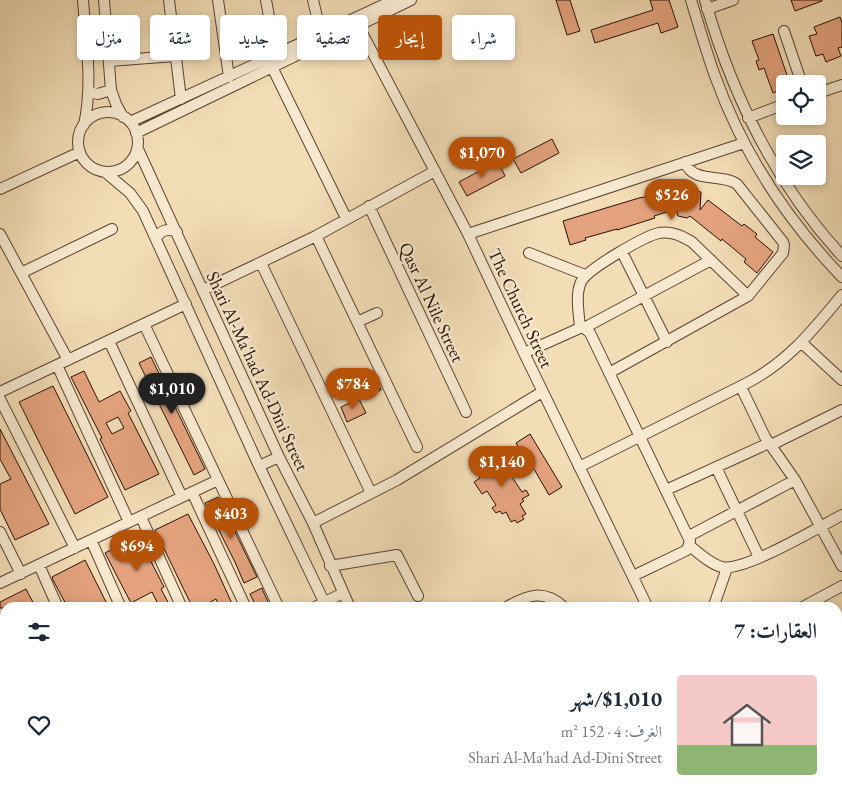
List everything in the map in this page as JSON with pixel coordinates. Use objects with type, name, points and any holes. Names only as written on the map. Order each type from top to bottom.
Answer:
[{"type":"street","points":[[83,0],[89,92],[84,125],[79,136],[80,152],[89,165],[106,172],[118,171],[128,165],[138,149],[136,133],[116,104],[111,90],[104,0]]},
{"type":"street","points":[[168,0],[170,15]]},
{"type":"street","points":[[218,0],[229,77]]},
{"type":"street","points":[[266,0],[269,15]]},
{"type":"street","points":[[313,0],[317,15]]},
{"type":"street","points":[[362,15],[394,0]]},
{"type":"street","points":[[368,20],[411,0]]},
{"type":"street","points":[[691,0],[715,78],[744,143],[792,218],[842,277]]},
{"type":"street","points":[[733,0],[706,4],[729,73],[748,118],[767,154],[791,192],[817,228],[842,256]]},
{"type":"street","points":[[784,31],[799,75]]},
{"type":"street","name":"The Church Street","points":[[368,44],[468,234],[542,392],[645,602]]},
{"type":"street","points":[[136,133],[297,55]]},
{"type":"street","points":[[109,61],[150,58]]},
{"type":"street","points":[[176,60],[181,99]]},
{"type":"street","points":[[84,125],[99,114],[111,113],[127,119],[181,99],[265,60]]},
{"type":"street","points":[[272,67],[346,218]]},
{"type":"street","points":[[826,90],[842,85]]},
{"type":"street","points":[[89,92],[98,94],[111,90]]},
{"type":"street","points":[[748,118],[776,107]]},
{"type":"street","points":[[468,234],[744,143]]},
{"type":"street","name":"Shari Al-Ma'had Ad-Dini Street","points":[[138,149],[279,457],[313,523],[347,602]]},
{"type":"street","points":[[0,189],[80,152]]},
{"type":"street","points":[[609,373],[748,296],[783,253],[783,242],[737,184],[729,179],[695,174],[685,162]]},
{"type":"street","points":[[203,290],[316,236],[435,171]]},
{"type":"street","name":"Shari Al-Ma'had Ad-Dini Street","points":[[106,172],[123,185],[137,202],[156,239],[259,466],[325,602]]},
{"type":"street","name":"Qasr Al Nile Street","points":[[368,206],[466,412]]},
{"type":"street","points":[[21,272],[112,229]]},
{"type":"street","points":[[156,239],[160,233],[166,230],[177,232]]},
{"type":"street","points":[[748,296],[692,242],[682,236],[670,233],[658,234],[647,238],[595,268],[585,275],[581,282],[578,296],[582,328],[590,334],[689,541],[711,562],[727,568],[738,566],[842,515]]},
{"type":"street","points":[[0,234],[68,360]]},
{"type":"street","points":[[316,236],[417,447]]},
{"type":"street","points":[[622,252],[667,342]]},
{"type":"street","points":[[529,253],[585,275]]},
{"type":"street","points":[[524,353],[582,328],[711,260]]},
{"type":"street","points":[[261,263],[371,493]]},
{"type":"street","points":[[579,467],[771,370],[802,343],[842,294]]},
{"type":"street","points":[[0,392],[186,304]]},
{"type":"street","points":[[356,322],[376,313]]},
{"type":"street","points":[[144,324],[276,602]]},
{"type":"street","points":[[109,341],[243,602]]},
{"type":"street","points":[[802,343],[842,380]]},
{"type":"street","points":[[56,366],[129,522]]},
{"type":"street","points":[[740,387],[770,444],[795,480],[842,566]]},
{"type":"street","points":[[313,523],[397,480],[542,392]]},
{"type":"street","points":[[0,399],[75,548]]},
{"type":"street","points":[[666,490],[842,410]]},
{"type":"street","points":[[259,466],[279,457]]},
{"type":"street","points":[[716,468],[759,557]]},
{"type":"street","points":[[0,584],[218,480]]},
{"type":"street","points":[[633,576],[683,552],[689,541],[737,511],[795,480]]},
{"type":"street","points":[[141,517],[179,602]]},
{"type":"street","points":[[0,532],[21,574]]},
{"type":"street","points":[[91,540],[118,602]]},
{"type":"street","points":[[330,566],[397,555],[418,596]]},
{"type":"street","points":[[39,565],[55,602]]},
{"type":"street","points":[[716,602],[727,568]]},
{"type":"street","points":[[818,602],[842,586]]},
{"type":"street","points":[[330,602],[343,593]]},
{"type":"street","points":[[515,602],[522,598],[540,595],[558,602]]},
{"type":"building","points":[[556,0],[570,0],[580,31],[567,35]]},
{"type":"building","points":[[650,0],[669,0],[678,27],[661,33],[658,23],[595,43],[591,30],[653,10]]},
{"type":"building","points":[[791,0],[822,0],[822,1],[795,11]]},
{"type":"building","points":[[840,17],[842,23],[842,47],[838,48],[841,56],[826,62],[823,54],[816,56],[809,36],[817,34],[814,27]]},
{"type":"building","points":[[773,34],[787,75],[776,75],[776,92],[773,93],[764,68],[759,70],[756,61],[759,60],[752,41]]},
{"type":"building","points":[[552,139],[559,153],[521,173],[513,159]]},
{"type":"building","points":[[498,161],[505,176],[467,196],[459,182]]},
{"type":"building","points":[[686,185],[691,186],[695,191],[701,192],[700,210],[708,200],[742,226],[744,224],[757,234],[755,237],[773,252],[757,273],[744,262],[746,259],[722,239],[721,241],[690,216],[687,218],[678,216],[676,209],[654,216],[655,218],[585,238],[586,240],[570,245],[563,221],[655,195],[655,192],[673,187],[682,188]]},
{"type":"building","points":[[151,357],[205,469],[194,475],[139,363]]},
{"type":"building","points":[[84,371],[99,402],[120,391],[131,411],[128,413],[159,474],[125,490],[100,439],[102,438],[71,377]],"holes":[[[118,417],[124,428],[112,434],[106,423]]]},
{"type":"building","points":[[375,375],[381,390],[363,398],[357,383]]},
{"type":"building","points":[[53,386],[108,497],[75,514],[19,402]]},
{"type":"building","points":[[359,399],[366,413],[347,422],[341,407]]},
{"type":"building","points":[[0,429],[49,524],[15,540],[0,509],[0,484],[11,479],[0,459]]},
{"type":"building","points":[[530,434],[562,487],[549,495],[527,457],[525,458],[516,443]]},
{"type":"building","points":[[493,457],[495,460],[500,458],[503,463],[510,459],[519,473],[512,477],[522,492],[526,490],[529,495],[522,499],[524,501],[520,504],[526,514],[522,516],[524,519],[517,523],[515,520],[511,522],[506,512],[502,514],[500,511],[496,513],[492,508],[496,505],[487,491],[482,494],[474,482],[480,478],[476,473],[480,470],[478,466]]},
{"type":"building","points":[[218,497],[257,577],[244,583],[205,503]]},
{"type":"building","points":[[188,514],[231,602],[217,602],[216,599],[211,602],[190,602],[155,530]]},
{"type":"building","points":[[138,536],[164,587],[161,589],[168,602],[157,602],[152,592],[130,602],[105,553]]},
{"type":"building","points":[[85,560],[106,602],[65,602],[52,577]]},
{"type":"building","points":[[262,588],[268,602],[254,602],[250,594]]},
{"type":"building","points":[[26,589],[33,602],[0,602]]}]
